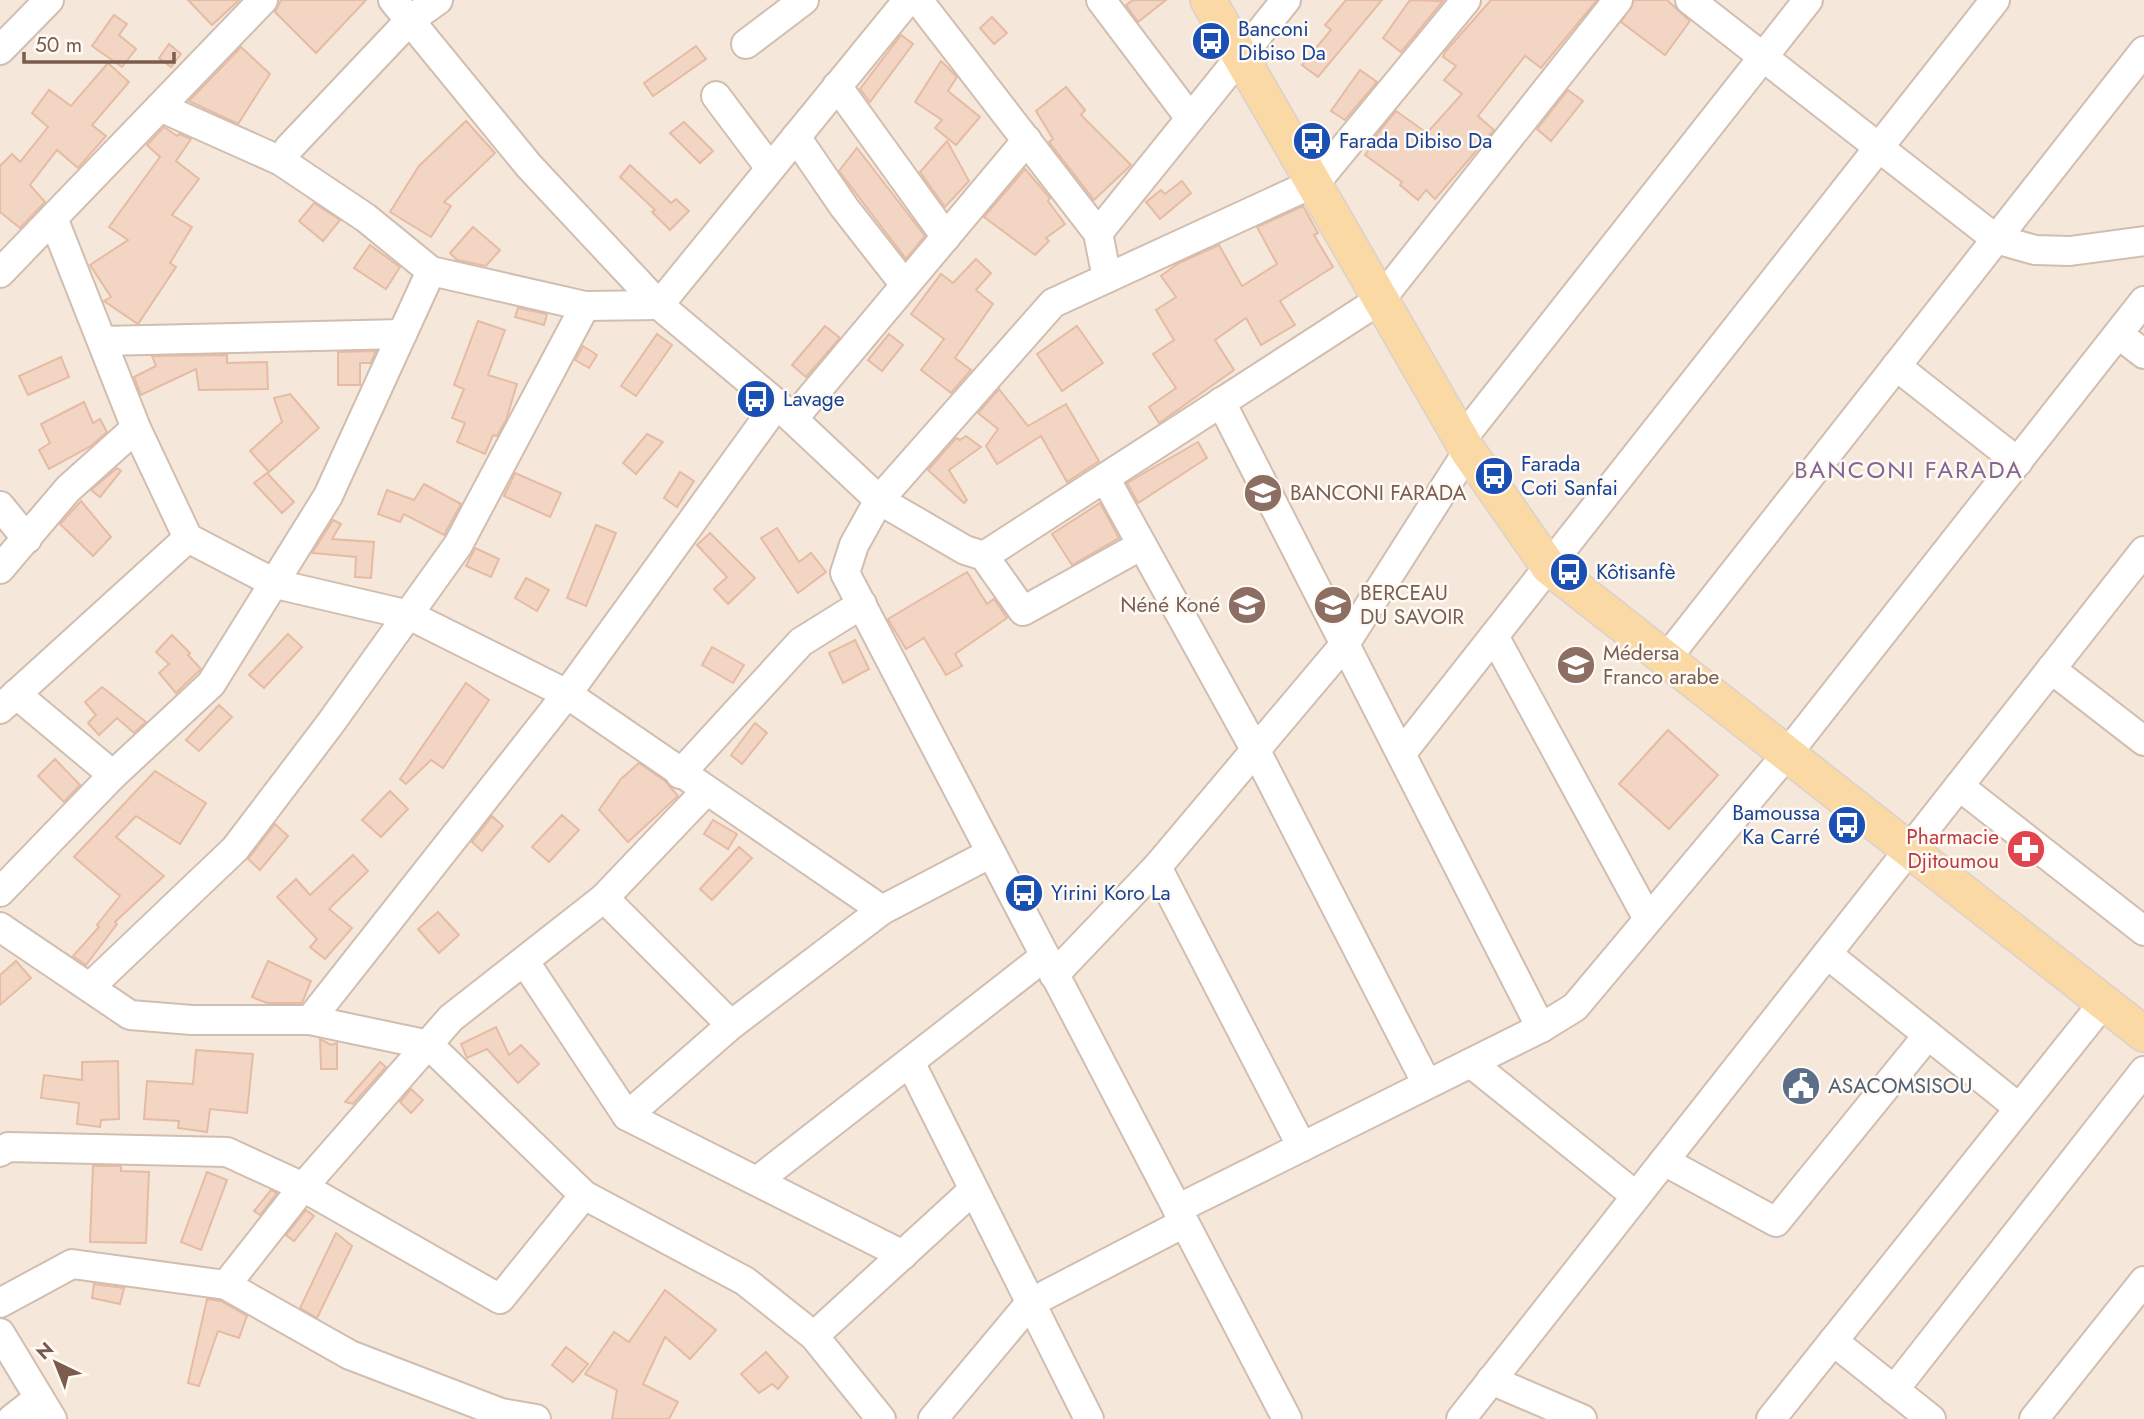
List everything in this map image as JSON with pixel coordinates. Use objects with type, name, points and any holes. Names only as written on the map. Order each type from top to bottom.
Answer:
[{"type":"main road","points":[[1208,0],[1316,182],[1465,445],[1549,567],[2144,1034]]},
{"type":"street","points":[[0,50],[49,0]]},
{"type":"street","points":[[0,273],[263,0]]},
{"type":"street","points":[[281,161],[401,10],[438,0]]},
{"type":"street","points":[[746,44],[804,0]]},
{"type":"street","points":[[659,305],[908,0]]},
{"type":"street","points":[[918,0],[1098,233],[1107,278]]},
{"type":"street","points":[[1101,0],[1190,118]]},
{"type":"street","points":[[1098,233],[1286,0]]},
{"type":"street","points":[[1287,1419],[845,573],[853,545],[879,500],[1053,303],[1316,182],[1466,0]]},
{"type":"street","points":[[984,556],[1381,299],[1618,0]]},
{"type":"street","points":[[1690,0],[1996,239],[2035,250],[2058,251],[2144,241]]},
{"type":"street","points":[[757,1181],[909,1062],[1049,966],[1157,867],[1345,644],[1465,445],[1808,0]]},
{"type":"street","points":[[1401,754],[1996,0]]},
{"type":"street","points":[[401,10],[529,166],[659,305],[785,412],[879,500],[965,550],[984,556],[1023,611],[1142,545]]},
{"type":"street","points":[[1665,659],[2144,51]]},
{"type":"street","points":[[837,86],[946,237]]},
{"type":"street","points":[[716,96],[770,168]]},
{"type":"street","points":[[160,107],[281,161],[366,218],[431,271],[585,306],[659,305]]},
{"type":"street","points":[[796,136],[844,207],[905,285]]},
{"type":"street","points":[[310,1020],[785,412],[905,285],[1027,140]]},
{"type":"street","points":[[53,218],[136,428],[188,538],[276,584],[409,615],[567,694],[705,792],[882,910]]},
{"type":"street","points":[[0,892],[113,775],[211,684],[276,584],[328,496],[431,271]]},
{"type":"street","points":[[933,1419],[1030,1303],[1301,1147],[1541,1028],[1575,1007],[1787,754],[2144,301]]},
{"type":"street","points":[[90,987],[235,849],[409,615],[458,544],[585,306]]},
{"type":"street","points":[[102,341],[402,334]]},
{"type":"street","points":[[2118,334],[2144,354]]},
{"type":"street","points":[[1896,366],[2018,461]]},
{"type":"street","points":[[1221,402],[1541,1028]]},
{"type":"street","points":[[0,569],[68,489],[136,428]]},
{"type":"street","points":[[1105,478],[1256,751],[1427,1084]]},
{"type":"street","points":[[0,506],[27,539]]},
{"type":"street","points":[[113,775],[8,701],[188,538]]},
{"type":"street","points":[[1461,1419],[2144,551]]},
{"type":"street","points":[[680,774],[801,642],[862,604]]},
{"type":"street","points":[[1494,636],[1648,919]]},
{"type":"street","points":[[2052,669],[2144,741]]},
{"type":"street","points":[[1959,786],[2144,931]]},
{"type":"street","points":[[226,1285],[303,1187],[451,1018],[604,898],[705,792]]},
{"type":"street","points":[[627,1116],[732,1025],[882,910],[990,853]]},
{"type":"street","points":[[1157,867],[1301,1147]]},
{"type":"street","points":[[604,898],[732,1025]]},
{"type":"street","points":[[0,927],[130,1015],[192,1020],[310,1020],[429,1045],[584,1195],[744,1281],[814,1335],[881,1419]]},
{"type":"street","points":[[1827,954],[2019,1108]]},
{"type":"street","points":[[525,962],[627,1116],[903,1255]]},
{"type":"street","points":[[1771,1419],[2104,1002]]},
{"type":"street","points":[[1664,1161],[1776,1222],[1928,1035]]},
{"type":"street","points":[[909,1062],[972,1191],[1090,1419]]},
{"type":"street","points":[[1471,1063],[1636,1196]]},
{"type":"street","points":[[1894,1390],[2144,1071]]},
{"type":"street","points":[[3,1144],[227,1153],[303,1187],[500,1298],[584,1195]]},
{"type":"street","points":[[814,1335],[972,1191]]},
{"type":"street","points":[[0,1303],[72,1265],[226,1285],[350,1355],[501,1413],[537,1419]]},
{"type":"street","points":[[2034,1419],[2144,1280]]},
{"type":"street","points":[[0,1333],[46,1409],[12,1419]]},
{"type":"street","points":[[1833,1341],[1931,1419]]},
{"type":"street","points":[[1491,1380],[1582,1419]]},
{"type":"shaded area","points":[[0,0],[2144,0],[2144,1419],[0,1419]]},
{"type":"building","points":[[188,0],[239,0],[212,25]]},
{"type":"building","points":[[281,0],[366,0],[316,53],[275,12]]},
{"type":"building","points":[[1133,0],[1166,0],[1138,22],[1126,5]]},
{"type":"building","points":[[1346,0],[1382,0],[1318,77],[1302,65],[1331,30],[1325,25]]},
{"type":"building","points":[[1410,0],[1443,1],[1401,52],[1383,38]]},
{"type":"building","points":[[1491,0],[1597,0],[1541,68],[1525,56],[1478,116],[1494,130],[1435,199],[1426,190],[1418,200],[1400,185],[1402,182],[1365,155],[1375,141],[1373,139],[1396,111],[1427,133],[1462,94],[1444,80],[1456,66],[1443,57]]},
{"type":"building","points":[[1634,0],[1667,0],[1690,21],[1665,55],[1621,22]]},
{"type":"building","points":[[114,15],[127,24],[119,35],[136,49],[122,67],[92,46]]},
{"type":"building","points":[[992,17],[1007,33],[994,44],[980,28]]},
{"type":"building","points":[[901,35],[913,44],[870,102],[860,89]]},
{"type":"building","points":[[169,44],[181,54],[171,67],[159,58]]},
{"type":"building","points":[[696,46],[706,59],[653,96],[644,83]]},
{"type":"building","points":[[241,47],[270,74],[238,124],[189,101]]},
{"type":"building","points":[[941,61],[957,77],[948,91],[980,117],[956,145],[935,128],[942,120],[915,102]]},
{"type":"building","points":[[108,63],[129,82],[92,125],[106,136],[78,168],[57,150],[30,185],[45,202],[20,228],[0,212],[0,166],[12,154],[20,162],[48,127],[32,113],[49,90],[71,106]]},
{"type":"building","points":[[1360,70],[1377,82],[1345,120],[1331,111]]},
{"type":"building","points":[[1066,87],[1085,110],[1081,115],[1131,165],[1094,200],[1049,142],[1053,139],[1036,111]]},
{"type":"building","points":[[1568,90],[1583,101],[1551,141],[1537,129]]},
{"type":"building","points":[[466,121],[495,153],[444,202],[451,206],[431,237],[390,212],[419,166]]},
{"type":"building","points":[[684,122],[713,151],[700,163],[670,133]]},
{"type":"building","points":[[164,127],[177,136],[179,134],[191,139],[176,161],[199,179],[172,215],[192,227],[170,263],[176,267],[138,324],[104,301],[111,297],[90,265],[128,240],[109,227],[160,157],[147,145]]},
{"type":"building","points":[[947,141],[969,181],[945,207],[920,172]]},
{"type":"building","points":[[857,148],[925,236],[906,259],[839,171]]},
{"type":"building","points":[[630,165],[671,203],[676,199],[689,211],[670,230],[652,212],[655,210],[620,177]]},
{"type":"building","points":[[1025,169],[1050,198],[1048,201],[1065,224],[1046,238],[1049,241],[1035,255],[984,217]]},
{"type":"building","points":[[1182,181],[1191,193],[1160,219],[1146,202],[1161,190],[1165,194]]},
{"type":"building","points":[[314,203],[340,220],[323,241],[299,221]]},
{"type":"building","points":[[1303,206],[1318,233],[1314,235],[1333,267],[1280,301],[1295,325],[1261,345],[1246,318],[1215,340],[1234,370],[1159,423],[1149,407],[1176,388],[1153,354],[1174,340],[1156,310],[1176,297],[1161,276],[1177,264],[1219,245],[1242,286],[1277,264],[1257,227]]},
{"type":"building","points":[[473,227],[500,250],[486,266],[457,260],[450,253]]},
{"type":"building","points":[[370,245],[400,267],[386,289],[354,268]]},
{"type":"building","points":[[976,259],[991,273],[976,290],[993,304],[955,358],[971,370],[951,393],[921,370],[944,339],[911,314],[941,274],[953,283]]},
{"type":"building","points":[[518,308],[547,314],[544,325],[515,317]]},
{"type":"building","points":[[478,321],[505,330],[488,375],[517,384],[506,420],[497,436],[493,435],[485,454],[457,442],[465,423],[452,418],[464,389],[454,385]]},
{"type":"building","points":[[825,326],[840,338],[806,377],[792,365]]},
{"type":"building","points":[[1077,326],[1103,363],[1062,391],[1037,354]]},
{"type":"building","points":[[657,334],[672,345],[636,396],[621,386]]},
{"type":"building","points":[[889,334],[903,345],[882,371],[868,360]]},
{"type":"building","points":[[583,346],[597,355],[589,368],[575,360]]},
{"type":"building","points":[[376,351],[371,363],[360,363],[360,385],[338,385],[338,352]]},
{"type":"building","points":[[227,355],[227,363],[267,362],[268,389],[199,390],[196,369],[141,395],[134,377],[156,366],[152,356]]},
{"type":"building","points":[[61,357],[69,377],[28,395],[19,376]]},
{"type":"building","points":[[999,389],[1028,426],[1066,404],[1099,461],[1067,482],[1041,436],[997,464],[986,446],[998,429],[978,413]]},
{"type":"building","points":[[290,394],[319,428],[269,472],[250,451],[282,422],[274,398]]},
{"type":"building","points":[[84,402],[93,423],[100,419],[107,432],[91,446],[49,469],[39,450],[50,443],[41,424]]},
{"type":"building","points":[[647,434],[663,442],[636,474],[623,463]]},
{"type":"building","points":[[966,436],[981,447],[949,470],[967,500],[964,503],[928,470],[956,438],[960,440]]},
{"type":"building","points":[[1198,442],[1207,458],[1138,503],[1127,483]]},
{"type":"building","points":[[117,468],[121,471],[100,497],[91,490]]},
{"type":"building","points":[[680,472],[694,481],[677,507],[664,498]]},
{"type":"building","points":[[267,473],[294,502],[282,513],[254,483]]},
{"type":"building","points":[[515,473],[561,493],[550,517],[504,496]]},
{"type":"building","points":[[424,484],[461,504],[444,535],[404,514],[400,522],[378,514],[387,490],[414,500]]},
{"type":"building","points":[[81,501],[111,537],[93,556],[60,524]]},
{"type":"building","points":[[1100,503],[1119,538],[1072,565],[1052,534]]},
{"type":"building","points":[[333,520],[341,524],[332,539],[374,542],[371,578],[355,577],[356,557],[312,553]]},
{"type":"building","points":[[596,525],[616,533],[586,606],[567,598]]},
{"type":"building","points":[[777,528],[799,562],[811,553],[826,572],[798,593],[761,538]]},
{"type":"building","points":[[710,533],[755,578],[728,604],[714,589],[727,577],[697,545]]},
{"type":"building","points":[[475,548],[499,559],[491,577],[466,566]]},
{"type":"building","points":[[967,572],[987,604],[994,599],[1007,618],[955,654],[962,666],[946,675],[924,638],[906,649],[888,619]]},
{"type":"building","points":[[526,578],[549,590],[537,611],[515,598]]},
{"type":"building","points":[[288,634],[302,647],[264,688],[249,675]]},
{"type":"building","points":[[172,635],[201,669],[176,693],[159,673],[169,664],[156,652]]},
{"type":"building","points":[[855,640],[869,669],[843,683],[829,653]]},
{"type":"building","points":[[712,647],[744,665],[733,683],[702,665]]},
{"type":"building","points":[[466,683],[489,700],[443,768],[431,760],[406,784],[400,779]]},
{"type":"building","points":[[102,687],[146,722],[134,733],[117,718],[99,735],[88,723],[96,715],[85,702]]},
{"type":"building","points":[[219,705],[232,717],[199,751],[186,740]]},
{"type":"building","points":[[755,723],[767,733],[742,764],[731,755]]},
{"type":"building","points":[[1668,730],[1718,775],[1669,829],[1619,784]]},
{"type":"building","points":[[55,759],[80,785],[64,802],[38,776]]},
{"type":"building","points":[[639,763],[665,781],[678,796],[628,842],[599,810],[621,779]]},
{"type":"building","points":[[155,771],[206,803],[180,844],[136,816],[116,837],[164,876],[115,922],[117,924],[86,965],[73,956],[99,927],[97,925],[120,896],[74,857]]},
{"type":"building","points":[[390,791],[408,809],[381,837],[362,820]]},
{"type":"building","points":[[562,815],[579,830],[549,862],[532,847]]},
{"type":"building","points":[[492,816],[503,826],[482,851],[472,842]]},
{"type":"building","points":[[713,820],[737,834],[728,849],[704,834]]},
{"type":"building","points":[[275,824],[288,836],[260,870],[248,859]]},
{"type":"building","points":[[739,847],[752,858],[712,900],[700,889]]},
{"type":"building","points":[[353,855],[368,871],[329,909],[352,928],[325,959],[310,947],[317,939],[277,897],[296,879],[310,895]]},
{"type":"building","points":[[438,912],[459,935],[439,953],[418,929]]},
{"type":"building","points":[[16,961],[31,978],[0,1005],[0,975]]},
{"type":"building","points":[[268,961],[311,981],[302,1003],[267,1003],[252,997]]},
{"type":"building","points":[[496,1027],[509,1055],[521,1045],[539,1064],[518,1083],[487,1049],[467,1058],[461,1044]]},
{"type":"building","points":[[320,1039],[331,1045],[337,1043],[337,1069],[321,1069]]},
{"type":"building","points":[[196,1050],[253,1054],[247,1113],[210,1109],[207,1132],[178,1128],[179,1121],[144,1119],[147,1081],[193,1084]]},
{"type":"building","points":[[118,1061],[119,1119],[101,1120],[100,1127],[77,1124],[79,1103],[41,1098],[44,1075],[82,1080],[82,1062]]},
{"type":"building","points":[[380,1062],[386,1067],[353,1104],[345,1102]]},
{"type":"building","points":[[411,1089],[423,1100],[411,1113],[400,1102]]},
{"type":"building","points":[[93,1166],[121,1166],[121,1171],[149,1172],[146,1243],[90,1242]]},
{"type":"building","points":[[207,1172],[227,1180],[201,1250],[181,1242]]},
{"type":"building","points":[[271,1190],[277,1193],[260,1215],[254,1211]]},
{"type":"building","points":[[306,1210],[314,1216],[294,1241],[286,1235]]},
{"type":"building","points":[[336,1233],[352,1246],[317,1318],[300,1308]]},
{"type":"building","points":[[94,1284],[124,1288],[120,1304],[92,1298]]},
{"type":"building","points":[[665,1290],[716,1330],[690,1359],[665,1337],[643,1384],[678,1402],[669,1419],[612,1419],[617,1390],[585,1374],[614,1332],[629,1342]]},
{"type":"building","points":[[207,1299],[221,1301],[247,1316],[239,1338],[218,1331],[199,1386],[188,1383]]},
{"type":"building","points":[[566,1347],[588,1364],[573,1382],[552,1365]]},
{"type":"building","points":[[766,1352],[788,1377],[778,1389],[772,1384],[759,1393],[741,1374]]},
{"type":"place","name":"Banconi Dibiso Da","points":[[1211,41]]},
{"type":"place","name":"Farada Dibiso Da","points":[[1312,141]]},
{"type":"place","name":"Lavage","points":[[756,399]]},
{"type":"place","name":"Farada Coti Sanfai","points":[[1494,476]]},
{"type":"place","name":"BANCONI FARADA","points":[[1263,493]]},
{"type":"place","name":"Kôtisanfè","points":[[1569,572]]},
{"type":"place","name":"Néné Koné","points":[[1247,605]]},
{"type":"place","name":"BERCEAU DU SAVOIR","points":[[1333,605]]},
{"type":"place","name":"Médersa Franco arabe","points":[[1576,665]]},
{"type":"place","name":"Bamoussa Ka Carré","points":[[1847,825]]},
{"type":"place","name":"Pharmacie Djitoumou","points":[[2026,849]]},
{"type":"place","name":"Yirini Koro La","points":[[1024,893]]},
{"type":"place","name":"ASACOMSISOU","points":[[1801,1086]]},
{"type":"district","name":"BANCONI FARADA","points":[[1909,470]]}]
